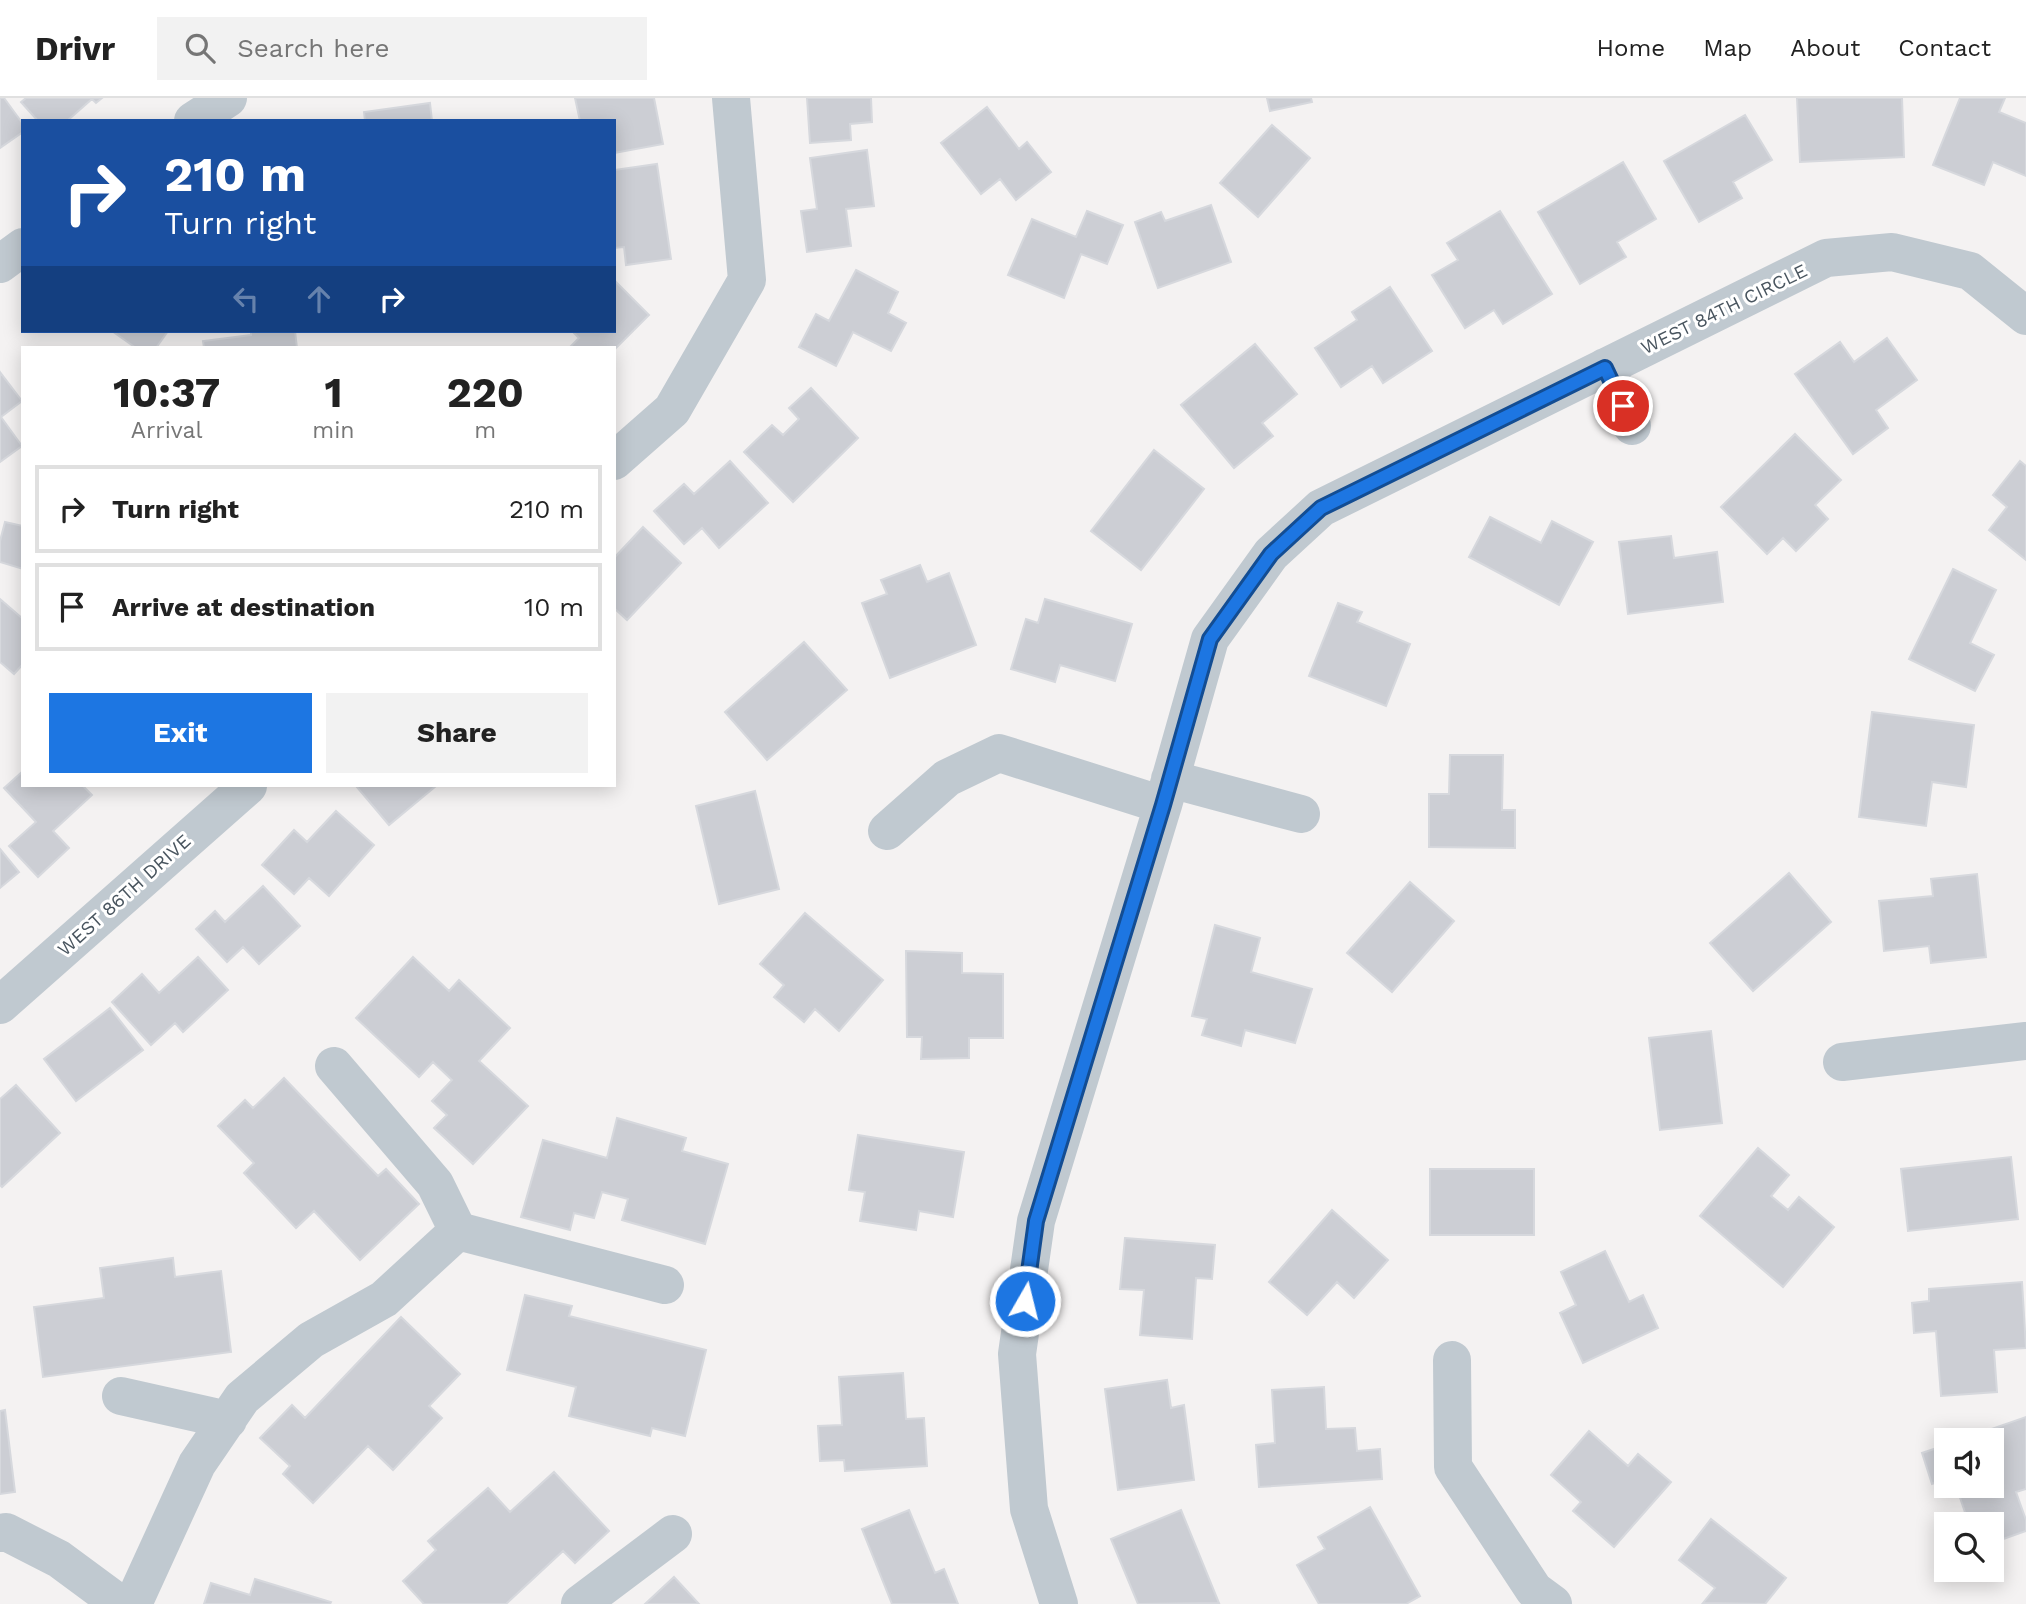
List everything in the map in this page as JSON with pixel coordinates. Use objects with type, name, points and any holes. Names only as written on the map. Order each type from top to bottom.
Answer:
[{"type":"street","points":[[196,119],[228,98]]},
{"type":"street","points":[[616,459],[672,410],[747,280],[731,98]]},
{"type":"street","points":[[0,264],[21,248]]},
{"type":"street","name":"WEST 84TH CIRCLE","points":[[1059,1604],[1029,1509],[1017,1354],[1036,1221],[1167,792],[1210,639],[1271,554],[1321,508],[1826,258],[1892,253],[1969,271],[2026,316]]},
{"type":"street","points":[[1605,368],[1632,426]]},
{"type":"street","points":[[887,831],[947,778],[999,753],[1167,792],[1301,814]]},
{"type":"street","name":"WEST 86TH DRIVE","points":[[0,1005],[247,787]]},
{"type":"street","points":[[1842,1062],[2026,1041]]},
{"type":"street","points":[[334,1066],[435,1184],[458,1231],[666,1285]]},
{"type":"street","points":[[133,1604],[197,1464],[243,1398],[311,1340],[384,1299],[458,1231]]},
{"type":"street","points":[[1452,1360],[1453,1467],[1534,1590],[1553,1604]]},
{"type":"street","points":[[121,1396],[228,1420]]},
{"type":"street","points":[[0,1533],[6,1532],[60,1559],[120,1604]]},
{"type":"street","points":[[580,1604],[673,1534]]},
{"type":"building","points":[[0,98],[4,98],[21,121],[21,133],[0,148]]},
{"type":"building","points":[[26,98],[102,98],[96,103],[92,99],[69,119],[36,119],[21,102]]},
{"type":"building","points":[[575,98],[654,98],[663,144],[616,153],[616,119],[580,119]]},
{"type":"building","points":[[807,98],[871,98],[872,122],[850,124],[851,140],[810,143]]},
{"type":"building","points":[[1267,98],[1311,98],[1312,102],[1270,111]]},
{"type":"building","points":[[1797,98],[1902,98],[1904,157],[1800,162]]},
{"type":"building","points":[[1960,98],[2005,98],[1999,112],[2026,123],[2026,176],[1993,162],[1984,185],[1933,165]]},
{"type":"building","points":[[430,103],[432,119],[365,119],[364,112]]},
{"type":"building","points":[[987,107],[1019,149],[1027,142],[1051,172],[1016,200],[1000,179],[981,194],[941,143]]},
{"type":"building","points":[[1745,115],[1772,160],[1733,182],[1742,198],[1699,222],[1664,161]]},
{"type":"building","points":[[1272,125],[1310,158],[1258,217],[1220,183]]},
{"type":"building","points":[[867,150],[874,206],[846,209],[851,246],[807,252],[801,211],[817,209],[810,158]]},
{"type":"building","points":[[1623,162],[1656,219],[1617,242],[1626,257],[1580,284],[1538,212]]},
{"type":"building","points":[[657,164],[671,259],[626,265],[624,247],[616,248],[616,170]]},
{"type":"building","points":[[1211,205],[1231,262],[1158,288],[1135,222],[1161,212],[1165,221]]},
{"type":"building","points":[[1087,211],[1123,225],[1107,264],[1081,254],[1064,298],[1008,275],[1032,219],[1076,237]]},
{"type":"building","points":[[1500,211],[1552,294],[1503,324],[1494,310],[1465,328],[1432,275],[1458,260],[1447,243]]},
{"type":"building","points":[[856,270],[898,292],[888,313],[906,323],[891,351],[853,332],[836,366],[799,347],[816,314],[829,321]]},
{"type":"building","points":[[616,282],[649,315],[616,348],[571,346],[579,338],[574,333],[616,333]]},
{"type":"building","points":[[1390,287],[1432,351],[1383,383],[1372,366],[1341,387],[1315,348],[1357,320],[1352,312]]},
{"type":"building","points":[[115,333],[167,333],[157,346],[133,346]]},
{"type":"building","points":[[295,333],[297,346],[204,346],[203,341]]},
{"type":"building","points":[[1887,338],[1917,380],[1876,410],[1888,428],[1853,454],[1795,374],[1840,342],[1854,362]]},
{"type":"building","points":[[1255,344],[1297,394],[1262,423],[1273,436],[1234,468],[1181,405]]},
{"type":"building","points":[[0,372],[21,400],[1,417],[21,447],[0,462]]},
{"type":"building","points":[[811,388],[858,438],[793,502],[744,452],[772,425],[783,435],[799,419],[789,408]]},
{"type":"building","points":[[1795,434],[1841,480],[1815,505],[1828,519],[1796,551],[1783,538],[1767,554],[1721,507]]},
{"type":"building","points":[[1154,450],[1204,489],[1141,570],[1091,531]]},
{"type":"building","points":[[730,461],[768,503],[719,548],[702,528],[684,544],[654,511],[684,484],[694,494]]},
{"type":"building","points":[[2020,461],[2026,466],[2026,560],[1989,530],[2007,507],[1993,495]]},
{"type":"building","points":[[1490,517],[1541,543],[1552,521],[1593,542],[1559,605],[1469,557]]},
{"type":"building","points":[[5,522],[21,526],[21,568],[0,562],[0,541]]},
{"type":"building","points":[[643,527],[681,563],[627,620],[616,610],[616,556]]},
{"type":"building","points":[[1671,536],[1674,558],[1717,552],[1723,602],[1628,614],[1619,542]]},
{"type":"building","points":[[920,565],[927,582],[949,573],[976,645],[890,678],[862,603],[887,594],[881,580]]},
{"type":"building","points":[[1953,569],[1996,590],[1970,643],[1994,655],[1975,691],[1909,659]]},
{"type":"building","points":[[0,599],[21,617],[21,666],[14,674],[0,662]]},
{"type":"building","points":[[1045,599],[1132,624],[1115,681],[1060,665],[1055,682],[1011,669],[1026,619],[1038,623]]},
{"type":"building","points":[[1338,603],[1362,612],[1357,622],[1410,644],[1386,706],[1309,676]]},
{"type":"building","points":[[804,642],[847,690],[767,760],[725,712]]},
{"type":"building","points":[[1872,712],[1974,725],[1966,787],[1932,782],[1926,826],[1859,817]]},
{"type":"building","points":[[1450,755],[1503,755],[1502,810],[1515,810],[1515,848],[1429,847],[1429,794],[1449,794]]},
{"type":"building","points":[[21,773],[21,787],[84,787],[92,795],[53,831],[69,848],[38,877],[9,846],[36,822],[4,788]]},
{"type":"building","points":[[357,787],[435,787],[389,825]]},
{"type":"building","points":[[755,791],[779,889],[719,904],[696,806]]},
{"type":"building","points":[[336,811],[374,845],[329,896],[309,878],[294,894],[262,865],[294,830],[307,842]]},
{"type":"building","points":[[0,849],[19,872],[0,888]]},
{"type":"building","points":[[1789,873],[1831,922],[1753,991],[1710,943]]},
{"type":"building","points":[[1977,874],[1986,957],[1931,963],[1929,946],[1884,951],[1879,901],[1933,896],[1931,879]]},
{"type":"building","points":[[1410,882],[1454,921],[1392,992],[1347,953]]},
{"type":"building","points":[[263,886],[300,926],[259,964],[243,947],[227,962],[196,929],[215,911],[225,922]]},
{"type":"building","points":[[805,913],[883,980],[839,1031],[815,1009],[804,1022],[774,997],[784,985],[760,964]]},
{"type":"building","points":[[1215,925],[1260,938],[1251,972],[1312,989],[1295,1043],[1245,1030],[1241,1046],[1202,1035],[1207,1019],[1192,1016]]},
{"type":"building","points":[[906,951],[962,953],[962,973],[1003,974],[1003,1038],[969,1038],[969,1058],[921,1059],[922,1037],[907,1037]]},
{"type":"building","points":[[198,957],[228,990],[183,1032],[175,1023],[151,1045],[112,1002],[142,974],[159,993]]},
{"type":"building","points":[[413,957],[449,991],[459,980],[510,1028],[479,1061],[528,1106],[473,1164],[434,1128],[447,1115],[432,1101],[452,1080],[433,1062],[419,1077],[356,1018]]},
{"type":"building","points":[[110,1008],[143,1050],[76,1101],[44,1059]]},
{"type":"building","points":[[1711,1031],[1722,1123],[1660,1130],[1649,1038]]},
{"type":"building","points":[[284,1078],[378,1176],[386,1169],[419,1204],[360,1260],[314,1211],[296,1228],[244,1173],[254,1163],[218,1126],[245,1100],[253,1108]]},
{"type":"building","points":[[16,1085],[60,1133],[2,1187],[0,1099]]},
{"type":"building","points":[[617,1118],[686,1138],[682,1151],[728,1164],[705,1244],[622,1220],[628,1199],[602,1192],[594,1218],[574,1213],[570,1230],[521,1217],[543,1140],[607,1158]]},
{"type":"building","points":[[858,1135],[964,1152],[953,1217],[919,1211],[916,1230],[860,1221],[865,1192],[849,1190]]},
{"type":"building","points":[[1758,1148],[1789,1175],[1771,1196],[1788,1210],[1799,1197],[1834,1227],[1783,1287],[1700,1216]]},
{"type":"building","points":[[2011,1157],[2018,1219],[1908,1231],[1901,1169]]},
{"type":"building","points":[[1430,1169],[1534,1169],[1534,1235],[1430,1235]]},
{"type":"building","points":[[1332,1210],[1388,1260],[1354,1298],[1337,1282],[1307,1315],[1269,1282]]},
{"type":"building","points":[[1125,1238],[1215,1245],[1212,1279],[1196,1278],[1192,1339],[1140,1335],[1144,1290],[1120,1289]]},
{"type":"building","points":[[1605,1251],[1629,1302],[1643,1295],[1658,1328],[1583,1363],[1560,1313],[1576,1305],[1561,1272]]},
{"type":"building","points":[[173,1258],[175,1277],[221,1271],[231,1352],[43,1377],[34,1307],[104,1298],[100,1268]]},
{"type":"building","points":[[2022,1282],[2026,1348],[1994,1350],[1997,1392],[1941,1396],[1936,1331],[1914,1333],[1912,1303],[1929,1301],[1929,1289]]},
{"type":"building","points":[[525,1295],[572,1306],[569,1316],[706,1350],[685,1436],[652,1428],[650,1436],[569,1416],[576,1387],[507,1370]]},
{"type":"building","points":[[401,1317],[460,1374],[429,1406],[442,1418],[393,1470],[368,1446],[313,1503],[283,1474],[290,1466],[260,1438],[292,1405],[305,1418]]},
{"type":"building","points":[[903,1373],[906,1419],[924,1418],[927,1466],[845,1471],[844,1460],[820,1461],[818,1426],[842,1425],[839,1377]]},
{"type":"building","points":[[1167,1380],[1171,1408],[1184,1405],[1194,1480],[1118,1490],[1105,1389]]},
{"type":"building","points":[[1324,1387],[1326,1429],[1355,1428],[1357,1451],[1380,1449],[1382,1479],[1259,1487],[1256,1445],[1275,1443],[1272,1390]]},
{"type":"building","points":[[5,1410],[15,1492],[0,1494],[0,1411]]},
{"type":"building","points":[[2026,1417],[2026,1489],[2016,1492],[2026,1520],[2026,1531],[2004,1539],[2004,1512],[1965,1512],[1960,1498],[2004,1498],[2004,1428],[1994,1428]]},
{"type":"building","points":[[1589,1431],[1628,1466],[1638,1454],[1671,1482],[1614,1547],[1573,1511],[1581,1502],[1551,1475]]},
{"type":"building","points":[[1934,1449],[1934,1483],[1932,1484],[1922,1453]]},
{"type":"building","points":[[554,1472],[609,1531],[575,1563],[563,1551],[506,1604],[424,1604],[403,1581],[436,1550],[428,1541],[488,1488],[510,1512]]},
{"type":"building","points":[[1370,1507],[1420,1596],[1406,1604],[1319,1604],[1297,1565],[1325,1549],[1318,1537]]},
{"type":"building","points":[[909,1510],[935,1573],[944,1569],[958,1604],[892,1604],[862,1529]]},
{"type":"building","points":[[1181,1510],[1219,1603],[1138,1604],[1111,1539]]},
{"type":"building","points":[[1711,1519],[1786,1578],[1765,1604],[1703,1603],[1715,1588],[1679,1560]]},
{"type":"building","points":[[674,1577],[699,1604],[645,1604]]},
{"type":"building","points":[[255,1579],[331,1602],[204,1604],[211,1583],[250,1595]]},
{"type":"route","points":[[1025,1301],[1036,1221],[1163,805],[1210,639],[1271,554],[1321,508],[1605,368],[1623,406]]}]
